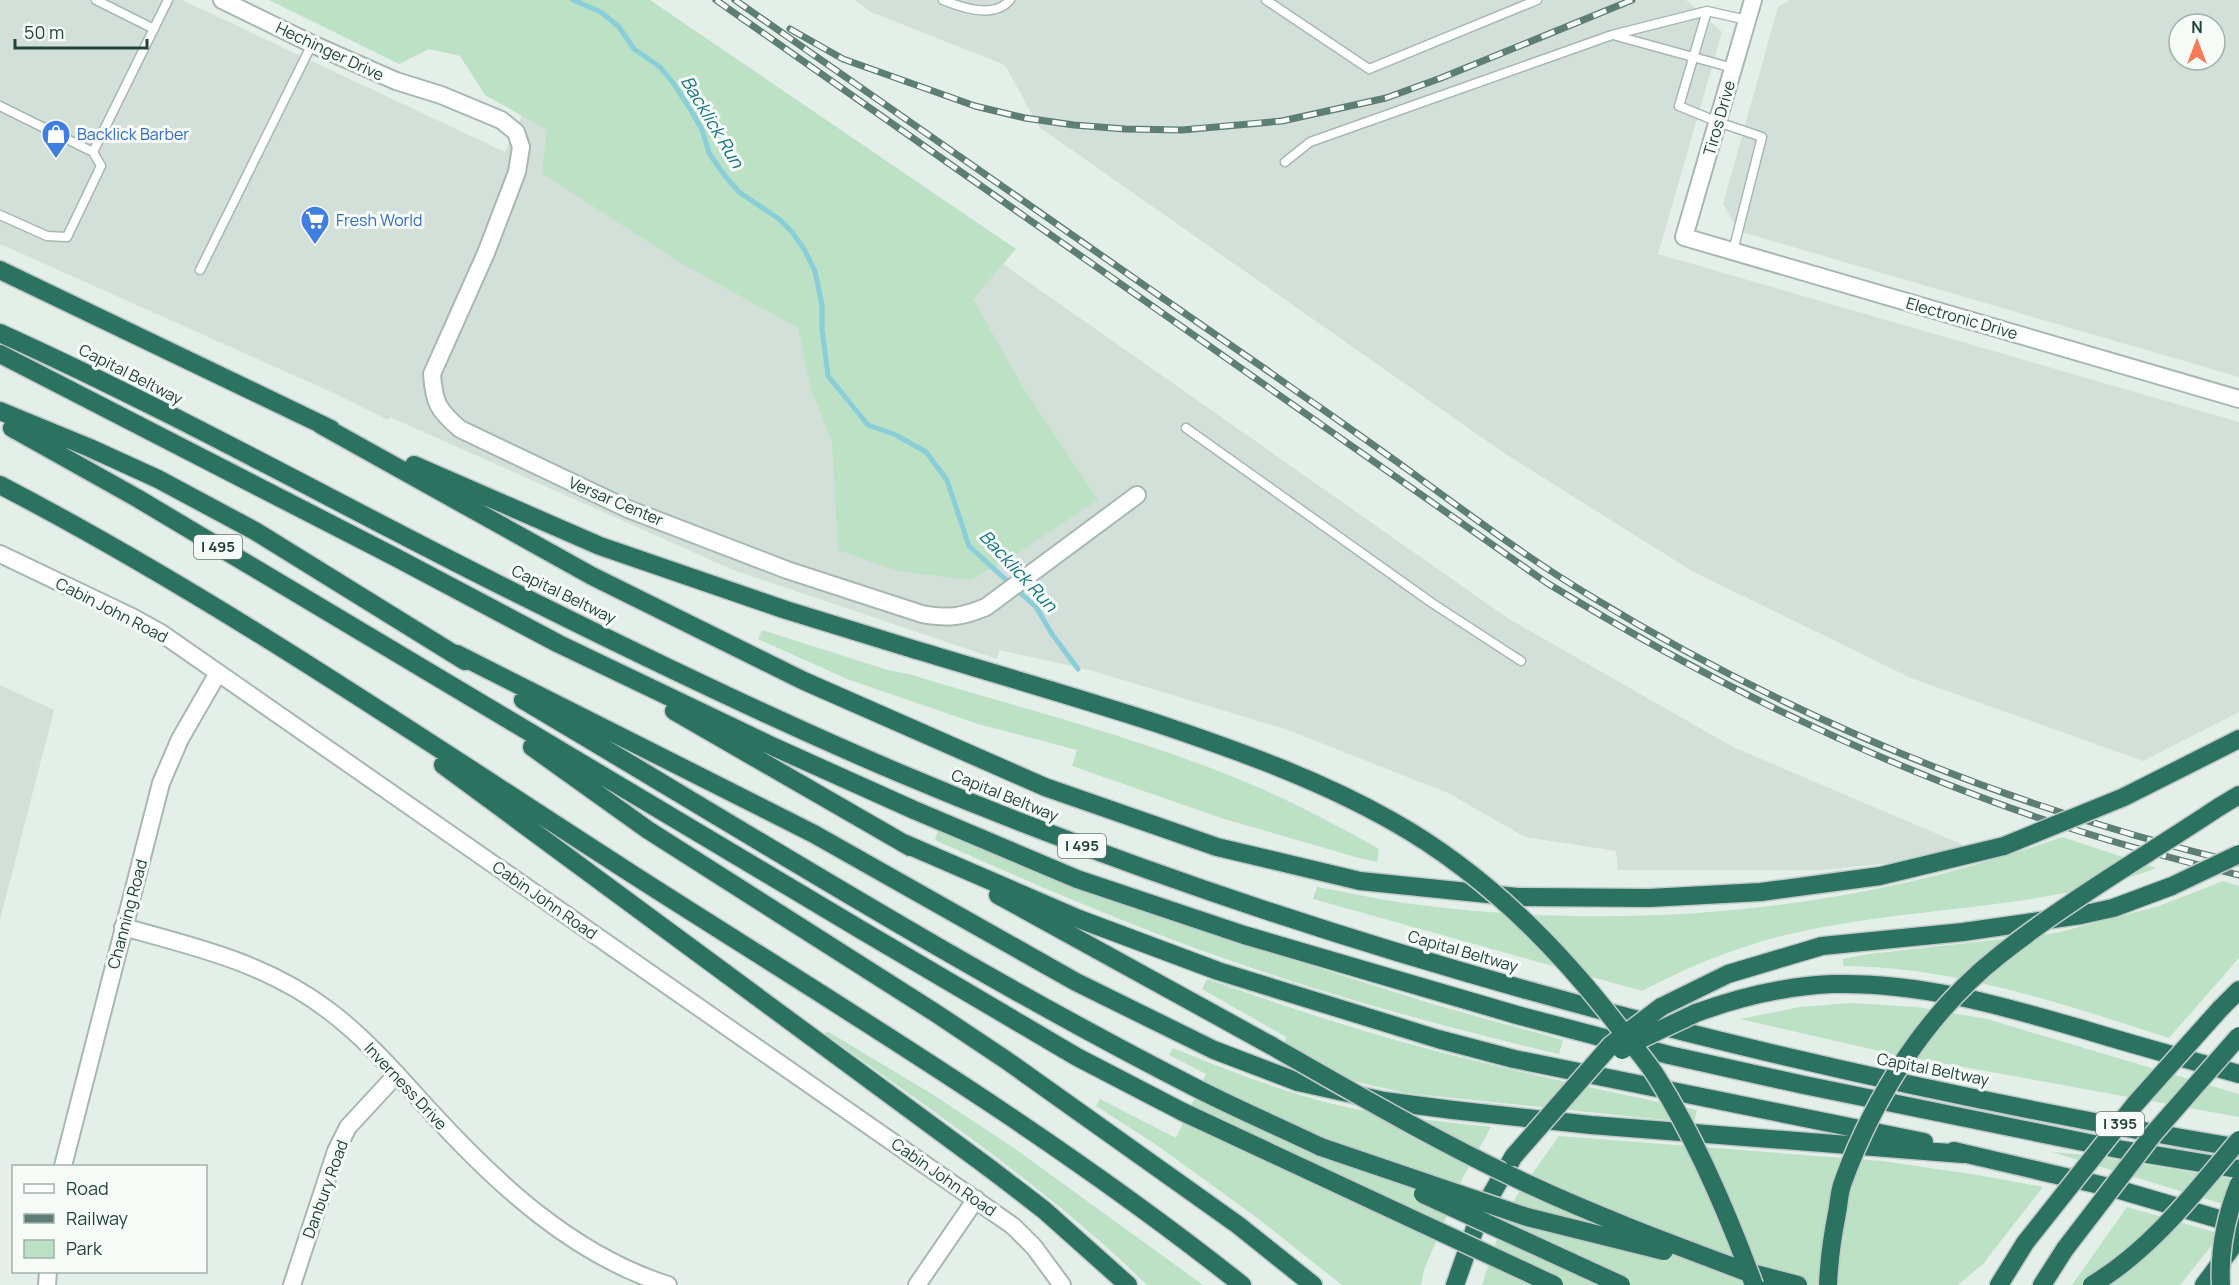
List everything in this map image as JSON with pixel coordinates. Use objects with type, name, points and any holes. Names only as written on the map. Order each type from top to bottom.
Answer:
[{"type":"highway","points":[[0,270],[321,425],[600,546],[775,607],[1102,706],[1218,744],[1295,774],[1392,822],[1466,869],[1529,924],[1588,986],[1657,1077],[1729,1216],[1749,1278]]},
{"type":"highway","name":"Capital Beltway","points":[[0,333],[88,373],[496,583],[729,696],[895,771],[1111,858],[1330,932],[1582,1005],[1886,1081],[2239,1148]]},
{"type":"highway","points":[[0,354],[559,644],[901,842],[1366,1100],[1527,1184],[1749,1278]]},
{"type":"highway","points":[[0,411],[90,448],[167,484],[255,531],[457,654],[814,834],[1076,982],[1204,1045],[1298,1082],[1384,1101],[1476,1113],[1591,1125],[1963,1154]]},
{"type":"highway","name":"I 495","points":[[0,422],[28,435],[136,498],[1057,1045],[1183,1112],[1554,1285]]},
{"type":"highway","points":[[321,425],[592,576],[804,681],[1045,787],[1217,847],[1360,881],[1517,897],[1649,898],[1761,892],[1880,876],[2004,846],[2124,797],[2239,739]]},
{"type":"highway","points":[[0,485],[102,540],[309,666],[885,1034],[1060,1152],[1242,1285]]},
{"type":"highway","points":[[559,644],[774,747],[1077,879],[1244,935],[1517,1015],[1669,1055],[2111,1148],[2239,1169]]},
{"type":"highway","points":[[457,654],[499,685],[829,884],[1012,989],[1198,1089],[1621,1285]]},
{"type":"highway","points":[[309,666],[992,1170],[1044,1210],[1128,1285]]},
{"type":"highway","points":[[433,676],[648,830],[934,1011],[1006,1060],[1238,1225],[1312,1285]]},
{"type":"highway","points":[[1828,1285],[1829,1257],[1842,1184],[1870,1118],[1898,1070],[1931,1025],[1970,981],[2000,954],[2239,795]]},
{"type":"highway","points":[[901,842],[1079,919],[1218,971],[1438,1039],[1514,1059],[1911,1139],[1963,1154],[2113,1188],[2239,1225]]},
{"type":"highway","points":[[1455,1285],[1480,1214],[1513,1157],[1611,1045],[1661,1007],[1728,974],[1822,946],[1963,932],[2081,915],[2113,908],[2172,886],[2239,854]]},
{"type":"highway","points":[[1560,1102],[1628,1045],[1696,1013],[1755,994],[1833,984],[1924,989],[2005,1007],[2239,1074]]},
{"type":"highway","name":"I 395","points":[[1999,1285],[2025,1243],[2136,1103],[2239,990]]},
{"type":"highway","points":[[2042,1285],[2066,1249],[2154,1133],[2239,1036]]},
{"type":"highway","points":[[2092,1285],[2135,1254],[2169,1222],[2239,1140]]},
{"type":"highway","points":[[1321,1147],[1527,1217],[1749,1278],[1798,1285]]},
{"type":"highway","points":[[2212,1282],[2232,1201],[2239,1184]]},
{"type":"highway","points":[[2212,1282],[2239,1238]]},
{"type":"street","name":"Hechinger Drive","points":[[222,0],[312,44],[396,81],[441,95]]},
{"type":"street","name":"Tiros Drive","points":[[1684,237],[1753,0]]},
{"type":"street","name":"Versar Center","points":[[441,95],[501,120],[516,132],[521,147],[517,172],[486,253],[432,374],[434,394],[442,414],[460,429],[628,509],[787,570],[922,614],[944,618],[967,615],[987,607],[1137,495]]},
{"type":"street","name":"Electronic Drive","points":[[1684,237],[2239,399]]},
{"type":"street","name":"Cabin John Road","points":[[0,554],[132,616],[161,633],[976,1199],[1025,1237],[1062,1285]]},
{"type":"street","name":"Channing Road","points":[[64,1165],[161,783],[180,739],[218,673]]},
{"type":"street","name":"Inverness Drive","points":[[123,927],[222,954],[287,982],[338,1018],[397,1074],[479,1163],[516,1197],[552,1225],[595,1252],[668,1285]]},
{"type":"street","name":"Danbury Road","points":[[292,1285],[336,1151],[348,1127],[397,1074]]},
{"type":"street","points":[[917,1285],[976,1199]]},
{"type":"lane","points":[[96,0],[154,29]]},
{"type":"lane","points":[[93,152],[168,0]]},
{"type":"lane","points":[[943,0],[987,12],[1007,4],[1010,0]]},
{"type":"lane","points":[[1266,0],[1369,69],[1537,0]]},
{"type":"lane","points":[[1707,11],[1680,106],[1762,137],[1733,251]]},
{"type":"lane","points":[[1285,162],[1310,142],[1612,34],[1707,11],[1747,20]]},
{"type":"lane","points":[[1612,34],[1733,68]]},
{"type":"lane","points":[[201,270],[312,44]]},
{"type":"lane","points":[[0,106],[93,152],[101,166],[67,237],[52,237],[0,215]]},
{"type":"lane","points":[[1186,428],[1432,603],[1521,661]]},
{"type":"shaded area","points":[[0,0],[182,0],[505,152],[577,0],[682,39],[1509,619],[1733,747],[1968,847],[1917,860],[1823,870],[1618,870],[1616,851],[1525,837],[1448,793],[1288,730],[1090,670],[999,650],[997,659],[733,570],[390,417],[388,420],[327,390],[0,244]]},
{"type":"shaded area","points":[[855,0],[1686,0],[1722,32],[1658,254],[2239,422],[2239,712],[2143,761],[1911,678],[1692,571],[1504,453],[1039,127],[1005,65],[871,12]]},
{"type":"shaded area","points":[[1790,0],[2239,0],[2239,377],[1738,231],[1723,204],[1778,7]]},
{"type":"shaded area","points":[[0,685],[54,710],[0,920]]},
{"type":"green space","points":[[269,0],[650,0],[1016,249],[973,299],[1024,389],[1098,500],[1018,553],[971,580],[897,571],[838,550],[832,441],[811,389],[798,328],[679,262],[542,173],[547,130],[485,95],[460,56],[429,49],[399,64]]},
{"type":"green space","points":[[762,630],[888,670],[909,674],[1082,725],[1211,768],[1285,800],[1379,849],[1377,862],[1224,819],[1072,766],[1077,750],[978,724],[847,679],[758,639]]},
{"type":"green space","points":[[938,830],[1110,896],[1284,957],[1461,1012],[1563,1040],[1559,1054],[1343,997],[1184,944],[1082,904],[935,840]]},
{"type":"green space","points":[[2062,837],[2156,868],[2072,892],[1989,905],[1864,920],[1781,936],[1710,959],[1642,991],[1313,899],[1317,887],[1406,903],[1501,913],[1582,916],[1664,915],[1745,909],[1825,898],[1905,883],[1984,862]]},
{"type":"green space","points":[[2223,881],[2239,886],[2239,958],[2169,1038],[2049,1001],[1968,980],[1885,968],[1843,966],[1843,959],[1869,954],[2056,933],[2159,906]]},
{"type":"green space","points":[[1207,979],[1324,1019],[1446,1054],[1697,1110],[1694,1123],[1405,1093],[1280,1064],[1286,1037],[1202,989]]},
{"type":"green space","points":[[1851,1003],[1917,1007],[1987,1019],[2239,1094],[2239,1117],[1897,1055],[1740,1019],[1800,1007]]},
{"type":"green space","points":[[827,1031],[932,1094],[1014,1148],[1203,1285],[1147,1285],[1110,1250],[1032,1185],[825,1034]]},
{"type":"green space","points":[[1173,1048],[1274,1087],[1337,1105],[1394,1116],[1491,1127],[1462,1179],[1424,1270],[1421,1285],[1342,1285],[1256,1217],[1155,1144],[1096,1106],[1100,1099],[1176,1138],[1206,1074],[1169,1055]]},
{"type":"green space","points":[[1559,1136],[1882,1161],[2043,1187],[1983,1264],[1958,1285],[1482,1285],[1502,1224],[1517,1195]]},
{"type":"green space","points":[[2052,1152],[2088,1155],[2239,1180],[2239,1209]]},
{"type":"green space","points":[[2127,1207],[2221,1234],[2180,1285],[2072,1285]]},
{"type":"waterway","name":"Backlick Run","points":[[573,0],[601,12],[619,27],[634,49],[660,67],[692,112],[702,130],[709,153],[725,176],[739,192],[779,219],[792,232],[815,271],[822,305],[822,329],[828,376],[868,425],[896,435],[926,452],[947,480],[969,546],[1036,607],[1052,634],[1078,669]]},
{"type":"railway","points":[[716,0],[1547,583],[1606,618],[1788,715],[1913,771],[2066,827],[2239,875]]},
{"type":"railway","points":[[735,0],[1268,371],[1523,552],[1569,583],[1668,641],[1825,720],[1987,787],[2154,841],[2239,863]]},
{"type":"railway","points":[[790,29],[843,59],[975,106],[1025,118],[1074,125],[1182,130],[1282,121],[1386,98],[1632,0]]},
{"type":"place","name":"Backlick Barber","points":[[56,160]]},
{"type":"place","name":"Fresh World","points":[[315,246]]}]
